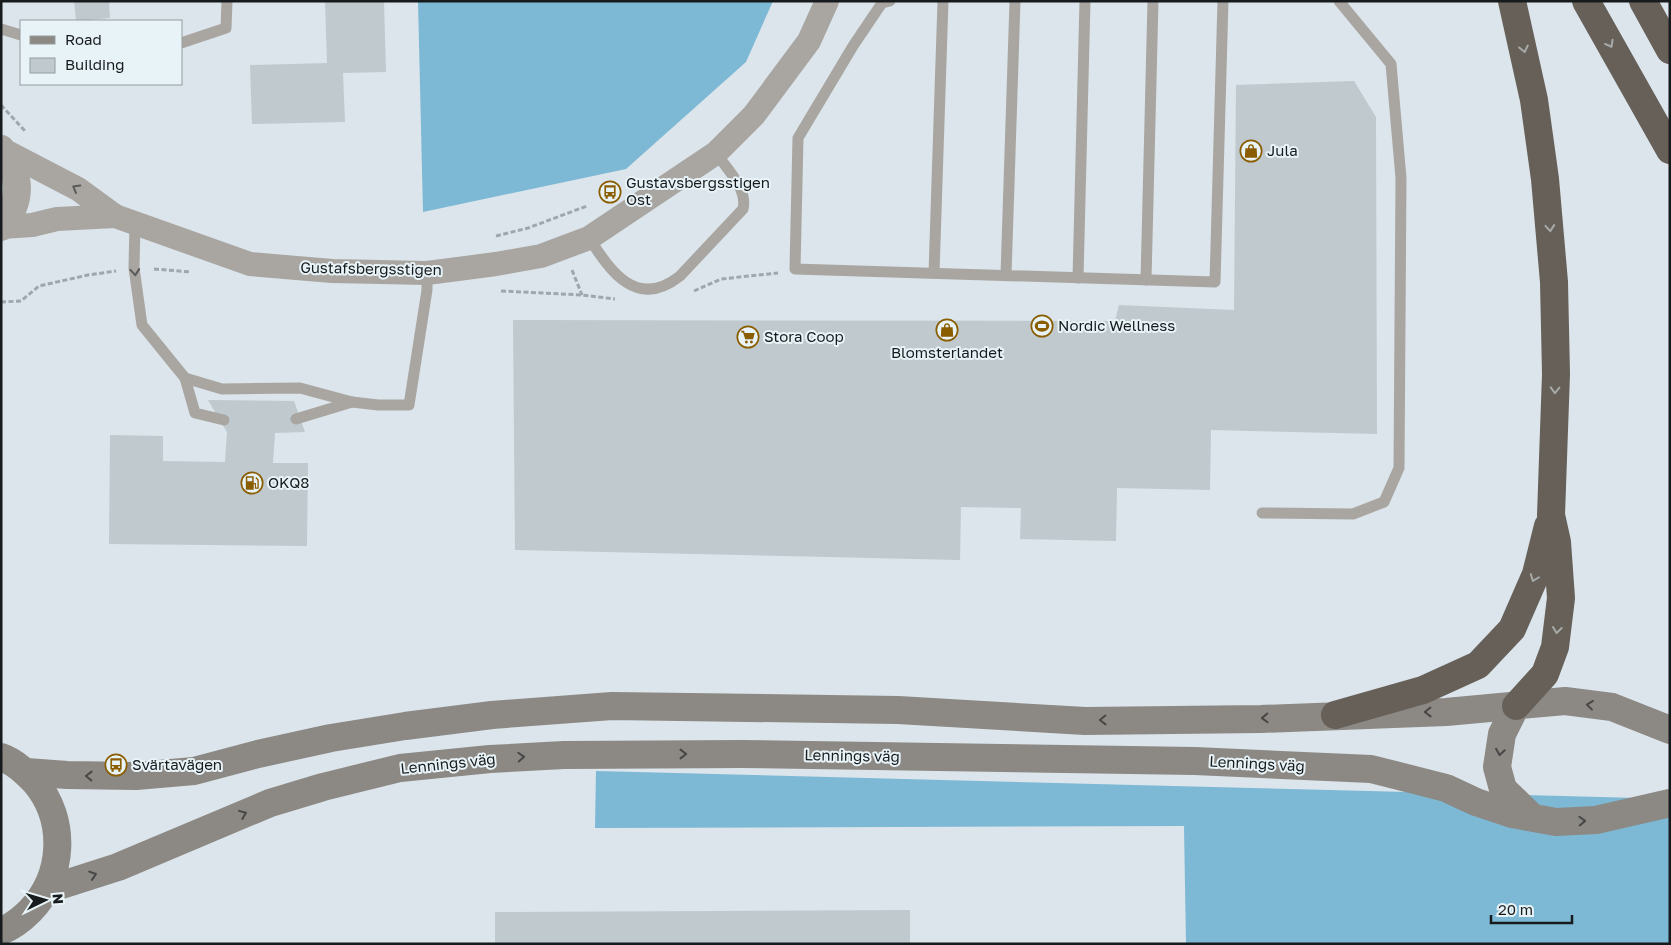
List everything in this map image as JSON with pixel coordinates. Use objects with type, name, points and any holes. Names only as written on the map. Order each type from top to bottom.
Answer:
[{"type":"highway","points":[[1335,715],[1422,690],[1478,665],[1512,629],[1536,574],[1551,515],[1556,374],[1554,282],[1545,179],[1534,100],[1512,1]]},
{"type":"highway","points":[[1586,1],[1670,150]]},
{"type":"highway","points":[[1643,1],[1670,50]]},
{"type":"highway","points":[[1516,706],[1545,674],[1555,647],[1562,598],[1551,515]]},
{"type":"main road","points":[[26,772],[136,776],[194,771],[258,754],[332,738],[396,728],[492,715],[612,706],[898,710],[1085,721],[1446,712],[1565,701],[1612,708],[1670,730]]},
{"type":"main road","points":[[1516,706],[1502,734],[1498,766],[1503,789],[1533,818]]},
{"type":"main road","name":"Lennings väg","points":[[46,890],[118,867],[270,803],[323,787],[400,768],[564,754],[742,754],[1195,761],[1371,769],[1446,788],[1476,802],[1512,814],[1556,822],[1596,820],[1670,804]]},
{"type":"main road","points":[[1,757],[26,772],[42,791],[54,815],[58,840],[56,866],[46,890],[16,931]]},
{"type":"street","name":"Gustafsbergsstigen","points":[[1,149],[78,189],[125,220],[250,264],[332,271],[427,273],[541,256],[589,238],[716,153],[754,115],[809,41],[827,1]]},
{"type":"street","points":[[1,149],[10,160],[16,173],[17,188],[16,202],[10,215],[1,227]]},
{"type":"street","name":"Gustafsbergsstigen","points":[[1,227],[32,225],[57,219],[125,220]]},
{"type":"lane","points":[[182,43],[226,28],[227,1]]},
{"type":"lane","points":[[890,1],[882,3],[853,46],[798,138],[795,269],[1215,282],[1223,1]]},
{"type":"lane","points":[[934,273],[943,1]]},
{"type":"lane","points":[[1006,275],[1015,1]]},
{"type":"lane","points":[[1078,278],[1086,1]]},
{"type":"lane","points":[[1146,280],[1153,1]]},
{"type":"lane","points":[[1262,513],[1353,514],[1384,502],[1399,468],[1401,178],[1391,64],[1339,1]]},
{"type":"lane","points":[[1,29],[20,35]]},
{"type":"lane","points":[[589,238],[606,265],[631,285],[640,289],[671,283],[680,276],[743,209],[745,202],[742,190],[716,153]]},
{"type":"lane","points":[[125,220],[142,325],[185,378],[195,413],[224,420]]},
{"type":"lane","points":[[185,378],[222,389],[300,388],[352,402],[378,405],[408,405],[427,290],[427,273]]},
{"type":"lane","points":[[296,419],[352,402]]},
{"type":"path","points":[[1,105],[28,134]]},
{"type":"path","points":[[494,236],[528,228],[591,205]]},
{"type":"path","points":[[1,302],[21,301],[39,286]]},
{"type":"shaded area","points":[[418,1],[773,1],[746,62],[626,169],[423,212]]},
{"type":"shaded area","points":[[596,771],[1638,798],[1670,811],[1670,944],[1186,944],[1184,826],[595,828]]},
{"type":"building","points":[[74,1],[109,1],[110,18],[76,20]]},
{"type":"building","points":[[325,1],[384,1],[386,72],[343,73],[345,122],[252,124],[250,65],[327,63]]},
{"type":"building","points":[[1354,81],[1376,117],[1377,434],[1211,430],[1210,490],[1117,488],[1116,541],[1020,539],[1021,508],[961,507],[960,560],[515,550],[513,320],[1115,321],[1119,305],[1234,310],[1236,85]]},
{"type":"building","points":[[208,400],[294,401],[305,432],[275,433],[273,463],[308,463],[307,546],[109,544],[110,435],[163,436],[163,461],[225,462],[227,432]]},
{"type":"building","points":[[910,910],[910,944],[495,944],[495,912]]},
{"type":"place","name":"Jula","points":[[1251,151]]},
{"type":"place","name":"Gustavsbergsstigen Ost","points":[[610,192]]},
{"type":"place","name":"Nordic Wellness","points":[[1042,326]]},
{"type":"place","name":"Blomsterlandet","points":[[947,330]]},
{"type":"place","name":"Stora Coop","points":[[748,337]]},
{"type":"place","name":"OKQ8","points":[[252,483]]},
{"type":"place","name":"Svärtavägen","points":[[116,765]]}]
